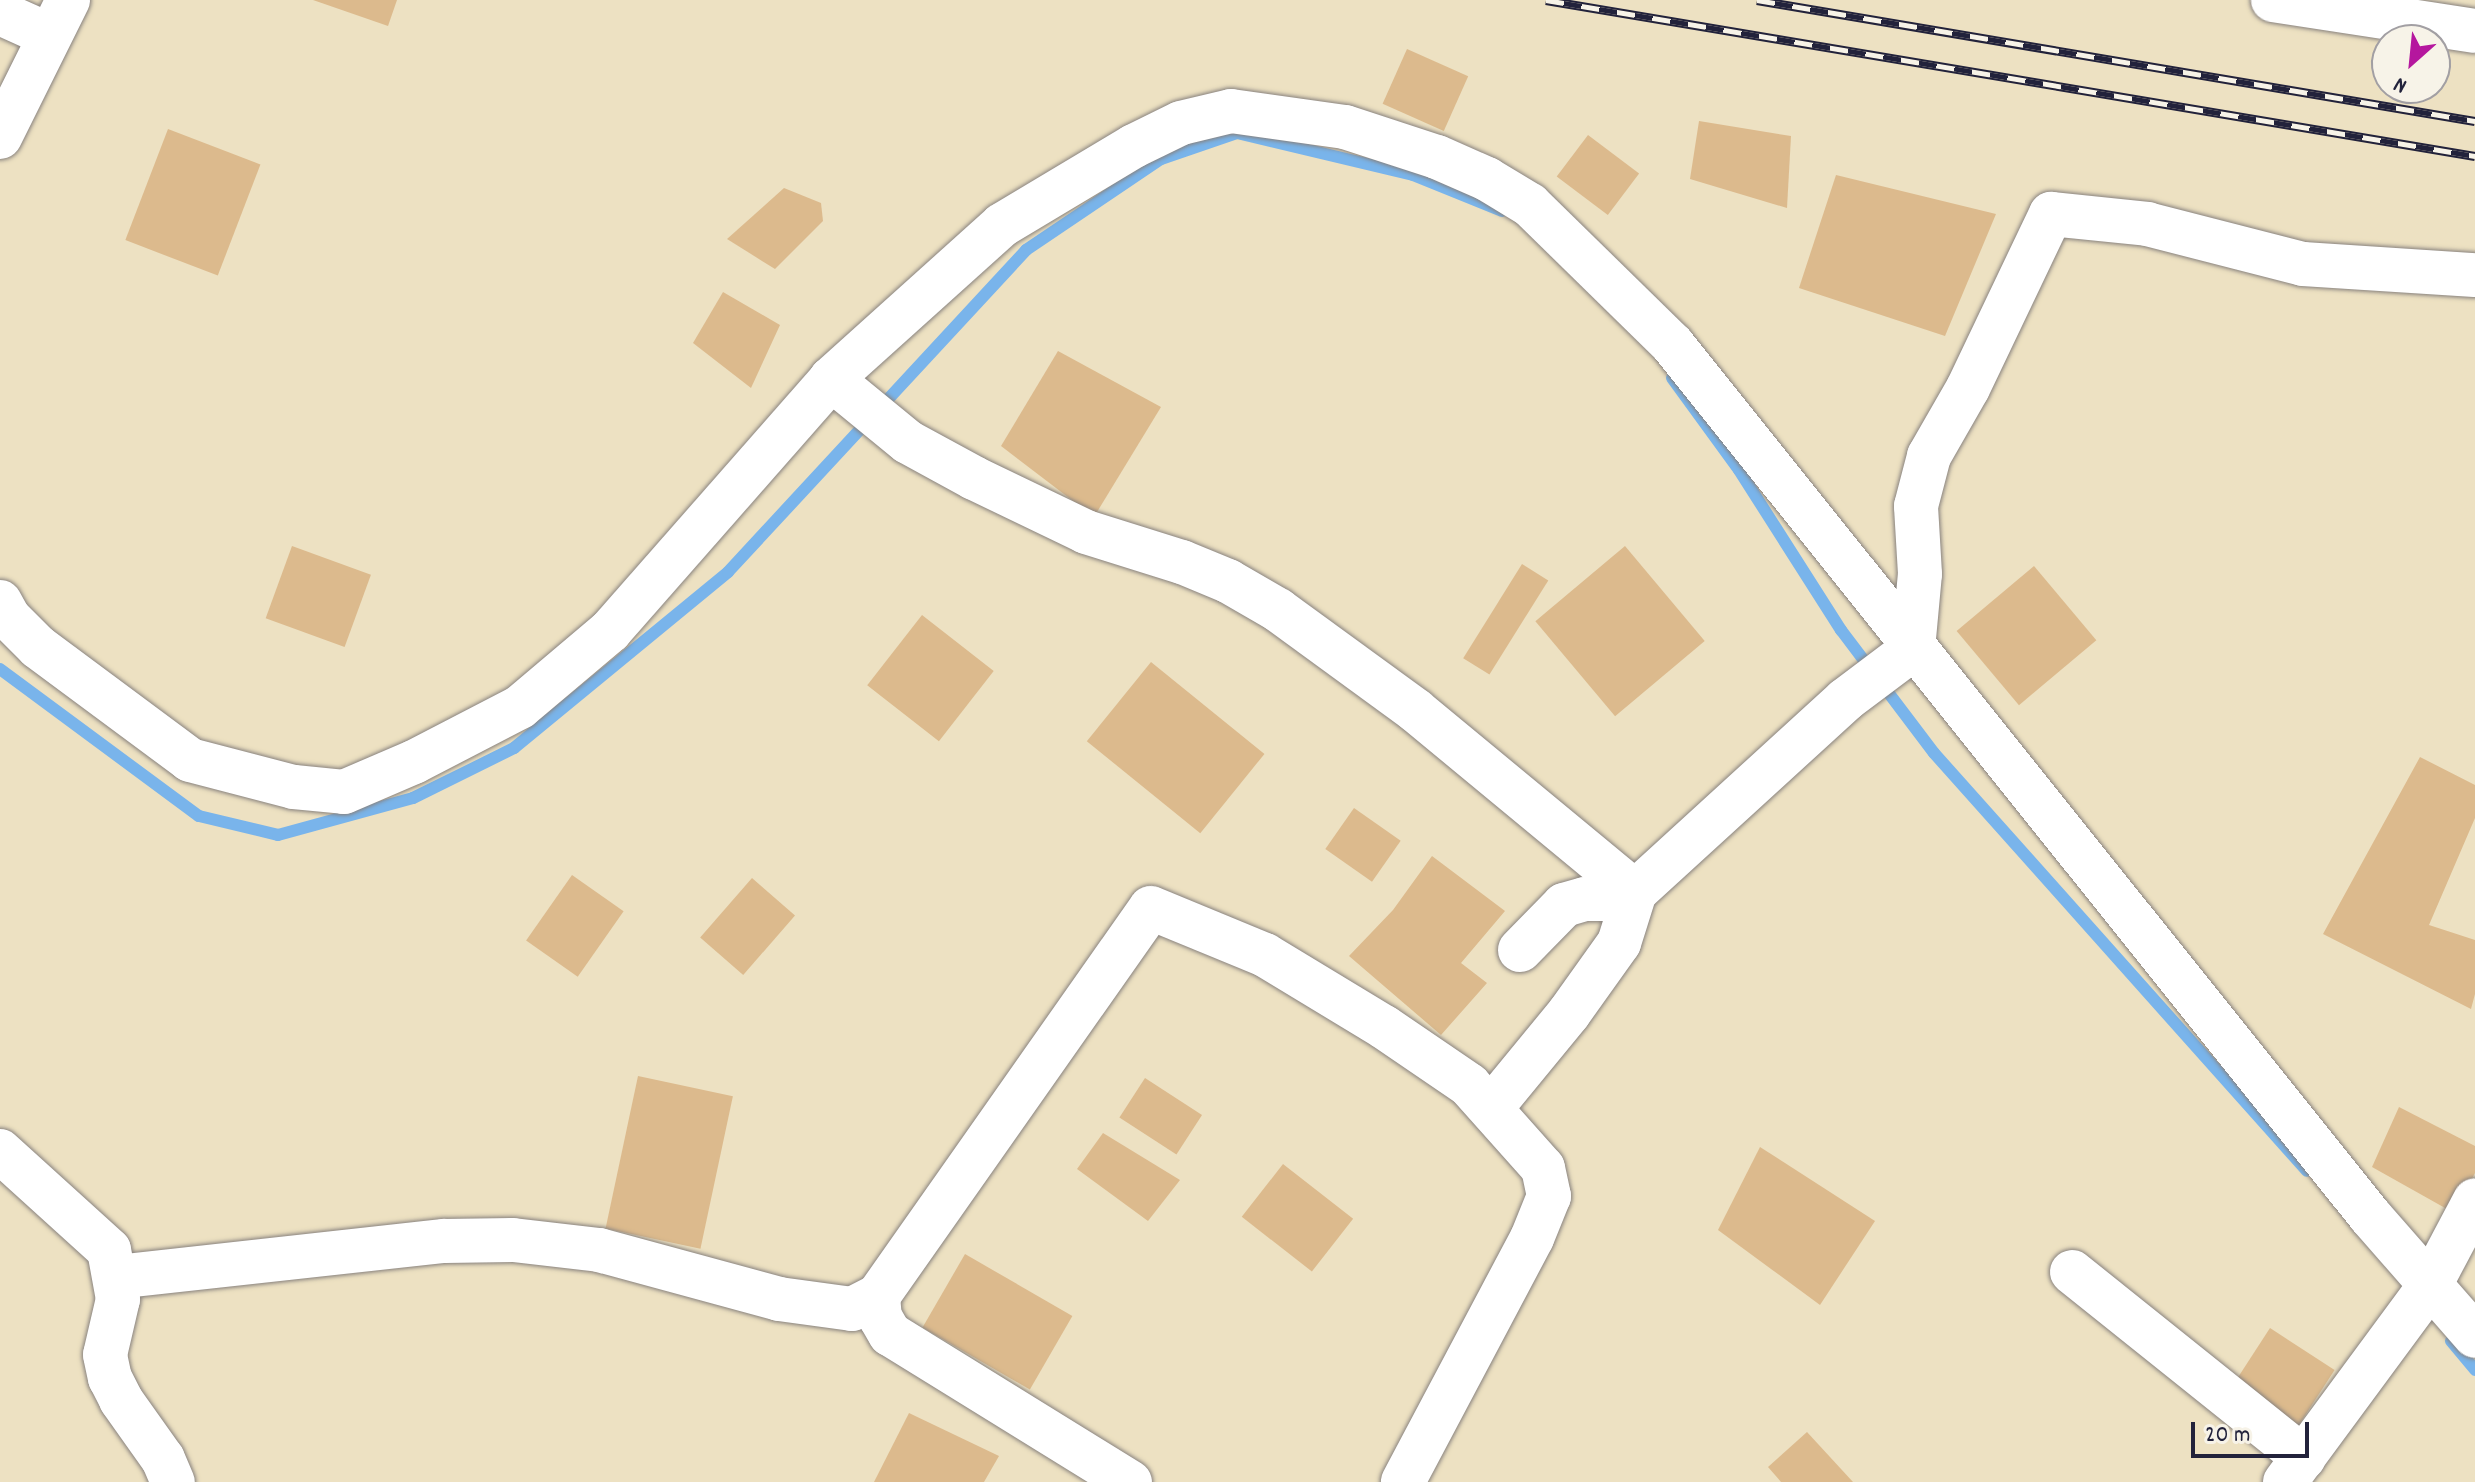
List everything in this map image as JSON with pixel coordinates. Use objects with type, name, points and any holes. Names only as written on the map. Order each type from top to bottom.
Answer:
[{"type":"street","points":[[2273,0],[2475,31]]},
{"type":"street","points":[[0,13],[58,18],[0,137]]},
{"type":"street","points":[[3,618],[190,760],[294,787],[344,792],[414,762],[520,707],[598,640],[1002,225],[1134,146],[1181,123],[1231,111],[1289,116],[1345,127],[1437,157],[1487,179],[1530,205],[1672,344],[1902,656],[2429,1287],[2475,1336]]},
{"type":"street","points":[[1520,950],[1564,905],[1585,899],[1615,899],[1635,892],[1845,700],[1902,656],[1920,574],[1916,506],[1929,456],[1968,388],[2051,214],[2147,224],[2303,264],[2475,275]]},
{"type":"street","points":[[844,389],[908,442],[1051,517],[1182,562],[1228,581],[1278,610],[1415,710],[1635,892]]},
{"type":"street","points":[[1491,1108],[1569,1013],[1619,943],[1635,892]]},
{"type":"street","points":[[116,1277],[444,1241],[513,1240],[599,1250],[779,1299],[852,1309],[878,1296],[1151,908],[1265,955],[1384,1027],[1469,1085],[1543,1168],[1549,1196],[1532,1238],[1403,1482]]},
{"type":"street","points":[[0,1151],[109,1250],[118,1299],[105,1355],[110,1378],[121,1400],[163,1459],[173,1482]]},
{"type":"street","points":[[2072,1272],[2294,1470],[2429,1287],[2475,1200]]},
{"type":"street","points":[[878,1296],[880,1317],[890,1334],[1130,1482]]},
{"type":"building","points":[[313,0],[397,0],[388,26]]},
{"type":"building","points":[[1407,49],[1468,76],[1444,131],[1383,104]]},
{"type":"building","points":[[1699,121],[1791,136],[1787,208],[1690,179]]},
{"type":"building","points":[[168,129],[260,164],[218,276],[125,240]]},
{"type":"building","points":[[1588,135],[1639,174],[1608,215],[1557,177]]},
{"type":"building","points":[[1836,175],[1996,214],[1945,336],[1799,288]]},
{"type":"building","points":[[784,188],[821,203],[823,221],[775,269],[727,239]]},
{"type":"building","points":[[723,292],[780,325],[751,388],[693,343]]},
{"type":"building","points":[[1058,351],[1161,407],[1094,517],[1001,446]]},
{"type":"building","points":[[292,546],[371,575],[345,647],[266,618]]},
{"type":"building","points":[[1625,546],[1705,641],[1615,716],[1535,621]]},
{"type":"building","points":[[1522,564],[1548,580],[1489,675],[1463,658]]},
{"type":"building","points":[[2034,566],[2096,640],[2019,705],[1957,631]]},
{"type":"building","points":[[922,615],[994,671],[939,741],[867,685]]},
{"type":"building","points":[[1151,662],[1264,754],[1200,833],[1087,741]]},
{"type":"building","points":[[2420,757],[2475,785],[2475,818],[2429,925],[2475,940],[2475,994],[2471,1009],[2323,934]]},
{"type":"building","points":[[1354,808],[1401,841],[1372,882],[1325,849]]},
{"type":"building","points":[[1432,856],[1505,911],[1461,963],[1487,983],[1441,1035],[1349,956],[1393,910]]},
{"type":"building","points":[[572,875],[624,911],[578,977],[526,941]]},
{"type":"building","points":[[752,878],[795,915],[743,975],[700,938]]},
{"type":"building","points":[[638,1076],[733,1096],[700,1249],[606,1229]]},
{"type":"building","points":[[1145,1078],[1202,1115],[1176,1154],[1119,1117]]},
{"type":"building","points":[[2399,1107],[2475,1146],[2475,1173],[2454,1213],[2372,1167]]},
{"type":"building","points":[[1103,1133],[1180,1180],[1148,1221],[1077,1169]]},
{"type":"building","points":[[1760,1147],[1875,1221],[1820,1305],[1718,1230]]},
{"type":"building","points":[[1283,1164],[1353,1219],[1312,1272],[1242,1217]]},
{"type":"building","points":[[965,1254],[1072,1316],[1030,1390],[922,1328]]},
{"type":"building","points":[[2270,1328],[2335,1370],[2295,1431],[2230,1389]]},
{"type":"building","points":[[909,1413],[999,1456],[984,1482],[874,1482]]},
{"type":"building","points":[[1807,1432],[1853,1482],[1781,1482],[1768,1467]]},
{"type":"waterway","points":[[0,669],[199,816],[278,835],[413,798],[514,748],[728,572],[1026,250],[1161,159],[1237,133],[1413,175],[1502,211]]},
{"type":"waterway","points":[[1672,378],[1739,470],[1841,630],[1934,753],[2307,1171]]},
{"type":"waterway","points":[[2451,1341],[2475,1370]]},
{"type":"railway","points":[[1546,0],[2475,156]]},
{"type":"railway","points":[[1757,0],[2475,121]]}]
